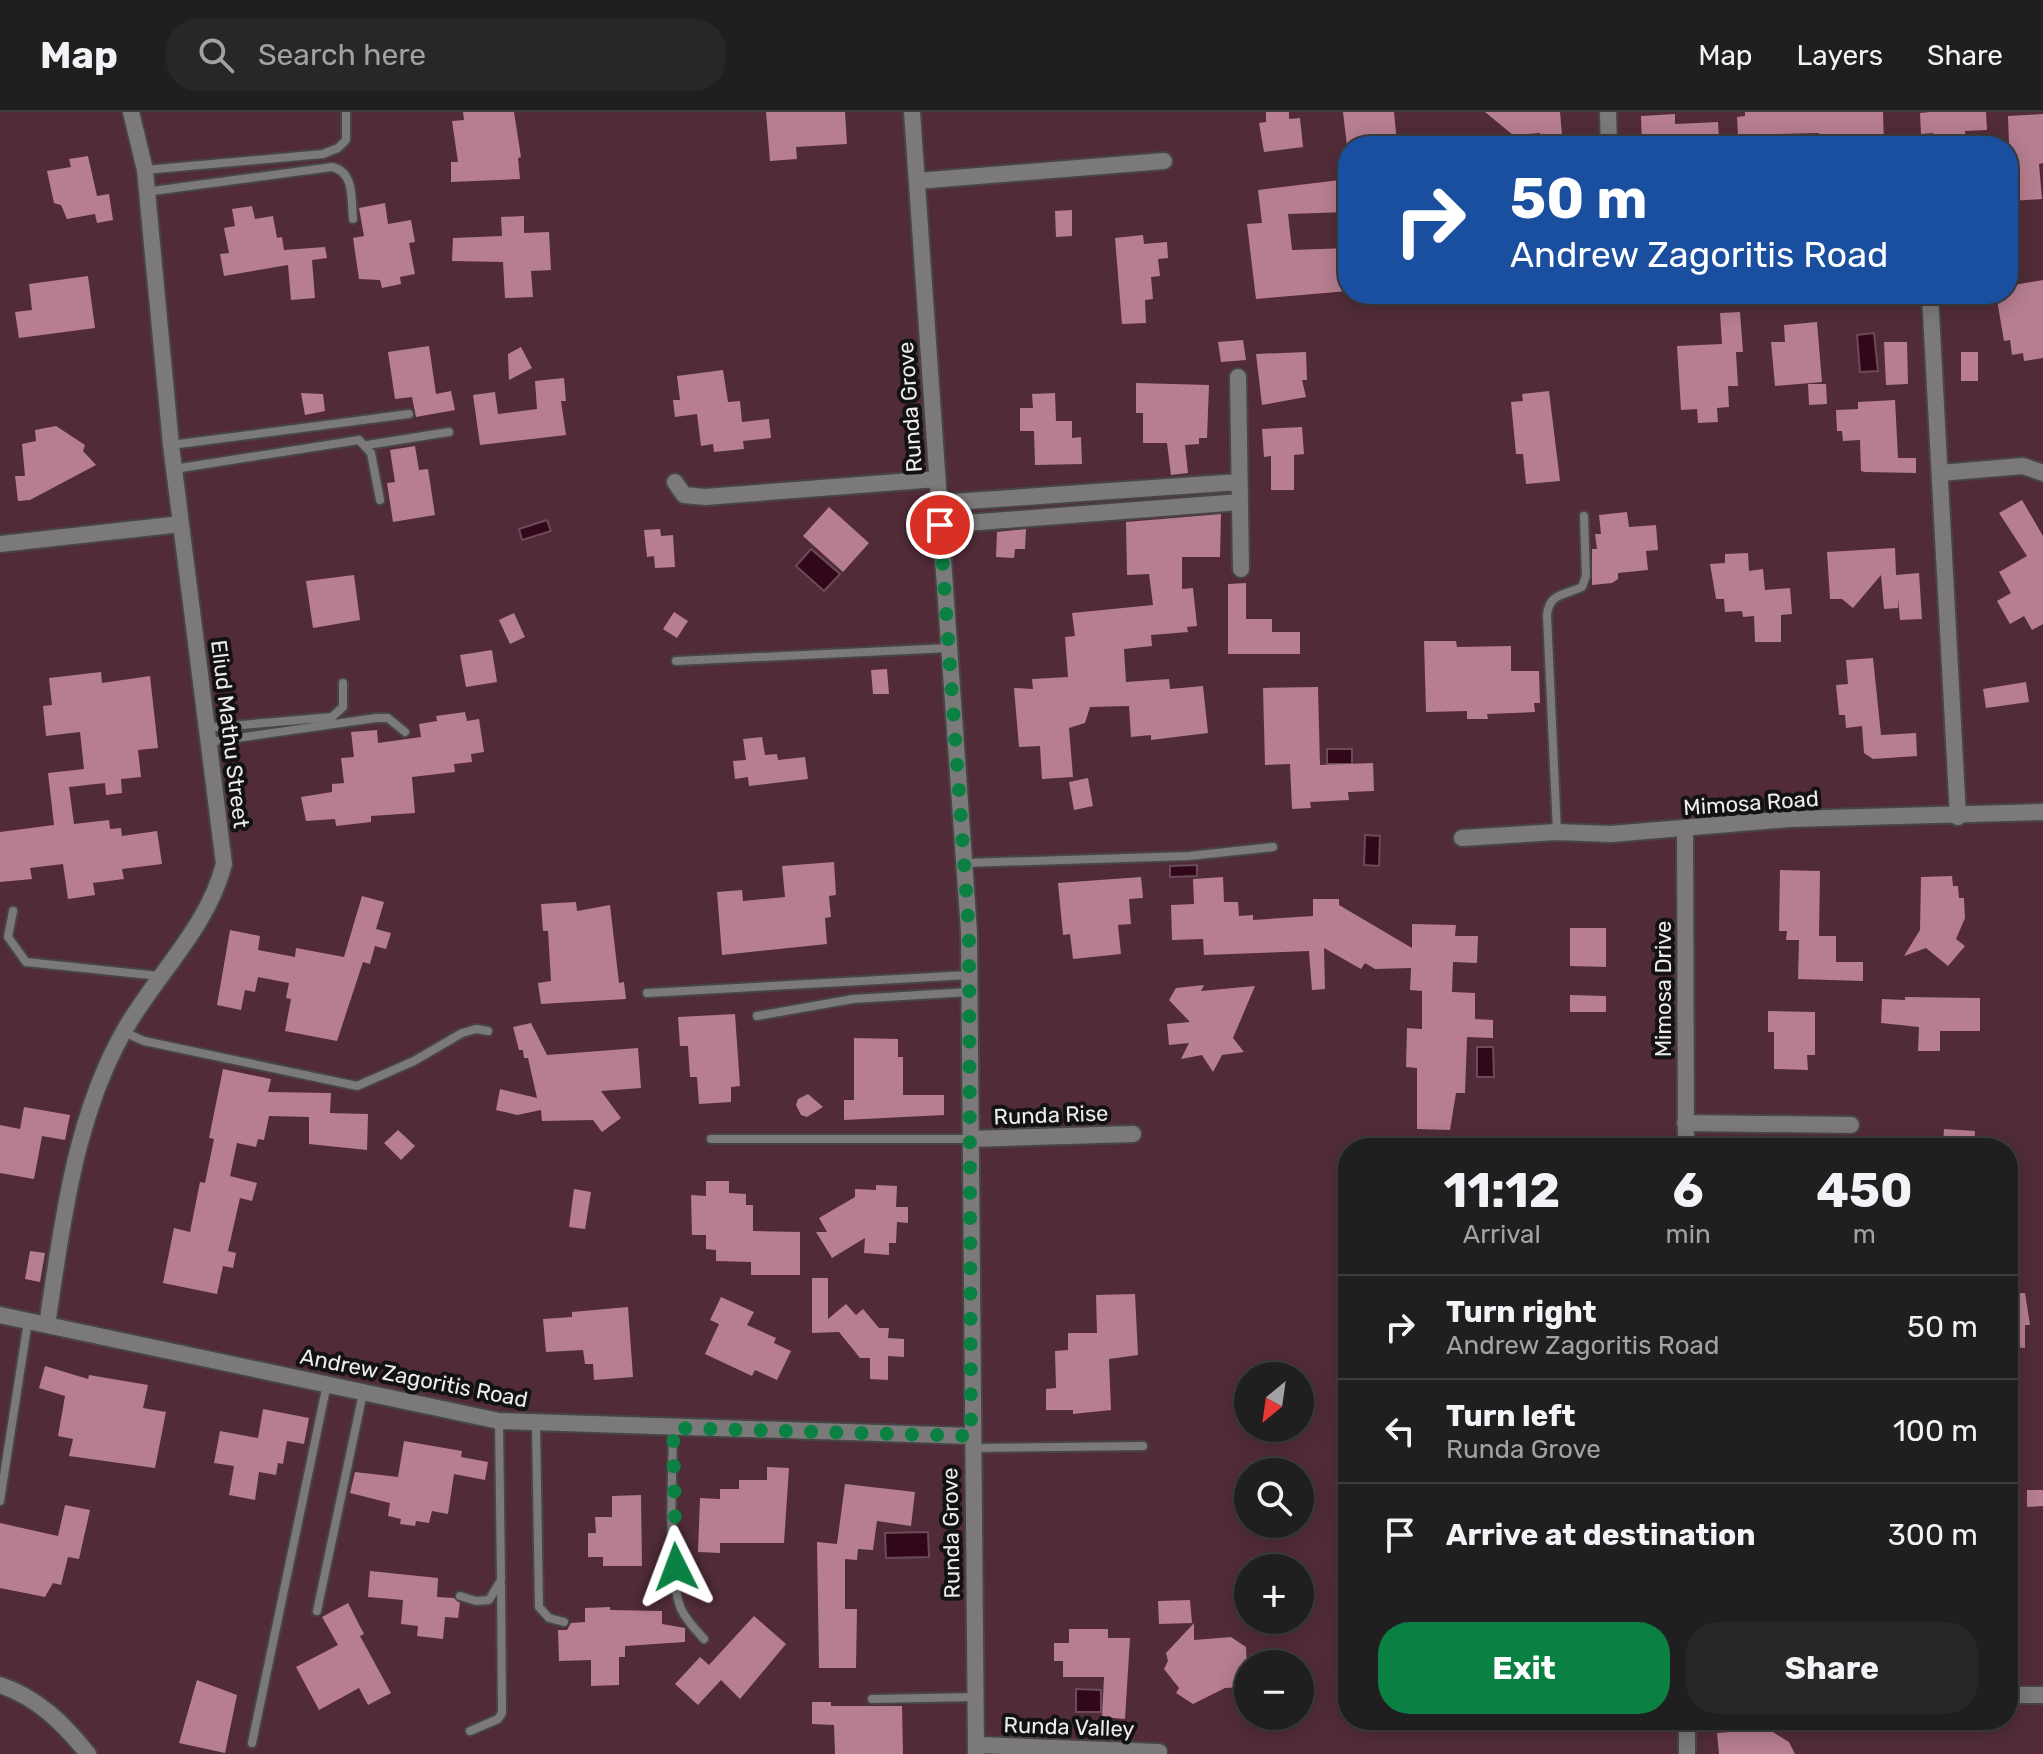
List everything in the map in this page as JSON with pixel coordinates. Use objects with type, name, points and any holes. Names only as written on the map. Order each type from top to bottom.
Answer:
[{"type":"street","name":"Eliud Mathu Street","points":[[47,1325],[60,1240],[91,1099],[124,1032],[216,896],[224,864],[171,445],[145,170],[131,112]]},
{"type":"street","name":"Runda Grove","points":[[912,112],[969,975],[971,1442],[977,1750]]},
{"type":"street","points":[[1608,112],[1609,136]]},
{"type":"street","points":[[917,181],[1164,161]]},
{"type":"street","points":[[1931,304],[1958,817]]},
{"type":"street","points":[[1238,377],[1241,569]]},
{"type":"street","points":[[1940,473],[2023,466],[2043,473]]},
{"type":"street","points":[[675,482],[684,495],[705,497],[937,479]]},
{"type":"street","points":[[939,503],[1239,482]]},
{"type":"street","points":[[940,525],[1240,502]]},
{"type":"street","points":[[0,544],[181,524]]},
{"type":"street","name":"Mimosa Road","points":[[1462,838],[1557,832],[1611,834],[1685,830],[1790,819],[1958,817],[2043,812]]},
{"type":"street","name":"Mimosa Drive","points":[[1685,830],[1686,1138]]},
{"type":"street","points":[[1685,1123],[1851,1125]]},
{"type":"street","name":"Runda Rise","points":[[970,1139],[1133,1134]]},
{"type":"street","name":"Andrew Zagoritis Road","points":[[0,1315],[499,1421],[971,1442]]},
{"type":"street","points":[[0,1685],[21,1692],[56,1718],[88,1754]]},
{"type":"street","points":[[2018,1695],[2043,1695]]},
{"type":"street","points":[[1687,1730],[1687,1754]]},
{"type":"street","name":"Runda Valley","points":[[977,1750],[1159,1752]]},
{"type":"lane","points":[[145,170],[323,154],[346,140],[346,112]]},
{"type":"lane","points":[[145,192],[332,167],[341,169],[349,178],[353,219]]},
{"type":"lane","points":[[171,445],[409,414]]},
{"type":"lane","points":[[174,469],[348,440],[359,440],[367,445],[449,432]]},
{"type":"lane","points":[[367,445],[380,500]]},
{"type":"lane","points":[[1557,832],[1547,615],[1548,604],[1554,597],[1582,587],[1586,576],[1584,516]]},
{"type":"lane","points":[[676,661],[949,648]]},
{"type":"lane","points":[[208,735],[332,717],[343,707],[343,683]]},
{"type":"lane","points":[[208,735],[376,718],[388,718],[405,732]]},
{"type":"lane","points":[[964,863],[1189,856],[1273,847]]},
{"type":"lane","points":[[13,911],[8,937],[26,962],[160,976]]},
{"type":"lane","points":[[647,993],[969,975]]},
{"type":"lane","points":[[757,1016],[853,999],[969,992]]},
{"type":"lane","points":[[124,1032],[144,1041],[357,1086],[414,1061],[462,1033],[476,1029],[488,1031]]},
{"type":"lane","points":[[711,1139],[970,1139]]},
{"type":"lane","points":[[0,1501],[28,1321]]},
{"type":"lane","points":[[252,1743],[327,1384]]},
{"type":"lane","points":[[317,1611],[363,1391]]},
{"type":"lane","points":[[470,1731],[498,1719],[502,1713],[499,1421]]},
{"type":"lane","points":[[536,1424],[539,1607],[549,1618],[564,1622]]},
{"type":"lane","points":[[673,1428],[672,1510],[677,1596],[682,1612],[704,1639]]},
{"type":"lane","points":[[971,1442],[1143,1446]]},
{"type":"lane","points":[[460,1596],[476,1601],[489,1600],[501,1580]]},
{"type":"lane","points":[[872,1699],[977,1697]]},
{"type":"shaded area","points":[[0,112],[2043,112],[2043,1754],[0,1754]]},
{"type":"shaded area","points":[[1874,333],[1878,371],[1860,372],[1857,335]]},
{"type":"shaded area","points":[[547,520],[551,531],[522,540],[519,529]]},
{"type":"shaded area","points":[[811,549],[840,574],[824,591],[796,566]]},
{"type":"shaded area","points":[[1327,749],[1352,749],[1352,764],[1327,764]]},
{"type":"shaded area","points":[[1365,835],[1380,836],[1379,866],[1364,865]]},
{"type":"shaded area","points":[[1197,865],[1197,876],[1170,877],[1170,866]]},
{"type":"shaded area","points":[[1477,1047],[1493,1047],[1494,1077],[1477,1077]]},
{"type":"shaded area","points":[[928,1532],[929,1557],[886,1558],[885,1533]]},
{"type":"shaded area","points":[[1076,1689],[1101,1690],[1101,1712],[1076,1712]]},
{"type":"building","points":[[463,112],[514,112],[521,157],[518,158],[520,179],[451,182],[451,162],[458,162],[452,121],[464,120]]},
{"type":"building","points":[[766,112],[845,112],[847,144],[796,147],[797,159],[770,161]]},
{"type":"building","points":[[1266,112],[1289,112],[1289,119],[1300,118],[1303,147],[1264,152],[1259,123],[1266,122]]},
{"type":"building","points":[[1343,112],[1394,112],[1396,136],[1346,136]]},
{"type":"building","points":[[1485,112],[1560,112],[1562,136],[1540,136],[1540,133],[1513,135]]},
{"type":"building","points":[[1745,112],[1883,112],[1884,136],[1819,136],[1819,133],[1738,135],[1737,117],[1745,116]]},
{"type":"building","points":[[1986,112],[1987,130],[1965,131],[1965,136],[1921,134],[1920,113]]},
{"type":"building","points":[[1675,114],[1675,124],[1718,122],[1719,136],[1642,136],[1641,116]]},
{"type":"building","points":[[2043,114],[2043,163],[2039,164],[2042,199],[2018,201],[2018,136],[2009,136],[2008,116]]},
{"type":"building","points":[[88,156],[97,196],[109,194],[113,220],[97,223],[95,214],[67,219],[61,205],[54,203],[47,171],[71,167],[69,159]]},
{"type":"building","points":[[1338,180],[1338,212],[1288,214],[1292,250],[1338,248],[1338,292],[1256,299],[1247,224],[1262,223],[1258,190]]},
{"type":"building","points":[[385,203],[388,224],[411,220],[415,242],[409,243],[415,274],[400,277],[401,284],[382,288],[380,280],[359,279],[353,238],[364,236],[359,208]]},
{"type":"building","points":[[252,206],[255,219],[273,216],[277,238],[282,237],[284,250],[325,247],[327,258],[312,260],[315,298],[291,300],[288,265],[224,276],[220,254],[229,253],[224,228],[235,226],[232,209]]},
{"type":"building","points":[[1072,210],[1072,236],[1056,237],[1055,211]]},
{"type":"building","points":[[524,216],[524,233],[549,232],[551,270],[531,271],[533,297],[505,298],[503,262],[452,261],[453,238],[502,236],[501,217]]},
{"type":"building","points":[[1143,235],[1144,244],[1167,242],[1168,258],[1158,259],[1160,276],[1151,277],[1153,299],[1145,300],[1146,323],[1122,324],[1115,238]]},
{"type":"building","points":[[88,276],[95,328],[19,338],[15,312],[32,310],[29,284]]},
{"type":"building","points":[[2043,280],[2043,358],[2024,361],[2023,353],[2012,355],[2010,340],[2004,341],[1998,304],[2018,304],[2018,284]]},
{"type":"building","points":[[1740,312],[1743,352],[1736,352],[1738,386],[1728,386],[1729,407],[1717,408],[1718,422],[1698,423],[1697,409],[1681,410],[1677,346],[1722,344],[1720,313]]},
{"type":"building","points":[[1817,322],[1822,382],[1775,386],[1771,342],[1785,342],[1784,325]]},
{"type":"building","points":[[1243,340],[1246,360],[1221,362],[1218,342]]},
{"type":"building","points":[[1884,342],[1907,342],[1908,384],[1886,385]]},
{"type":"building","points":[[429,346],[436,394],[451,391],[455,410],[416,417],[412,397],[395,399],[388,352]]},
{"type":"building","points":[[521,347],[532,368],[509,380],[508,354]]},
{"type":"building","points":[[1306,352],[1307,380],[1302,380],[1306,397],[1262,405],[1256,354]]},
{"type":"building","points":[[1961,352],[1978,352],[1978,381],[1961,381]]},
{"type":"building","points":[[723,370],[728,402],[740,401],[742,422],[769,419],[771,438],[743,441],[744,449],[714,452],[713,444],[701,446],[697,414],[675,417],[673,400],[680,400],[677,376]]},
{"type":"building","points":[[564,378],[566,401],[561,401],[566,435],[480,445],[473,395],[495,392],[498,414],[537,409],[535,381]]},
{"type":"building","points":[[1136,383],[1209,385],[1207,438],[1199,438],[1199,444],[1185,445],[1188,473],[1171,475],[1167,443],[1143,443],[1143,413],[1136,413]]},
{"type":"building","points":[[1808,384],[1826,384],[1827,404],[1809,405]]},
{"type":"building","points":[[1549,391],[1560,481],[1526,484],[1523,454],[1516,454],[1511,402],[1523,401],[1522,394]]},
{"type":"building","points":[[301,393],[323,394],[325,411],[305,415]]},
{"type":"building","points":[[1055,393],[1056,421],[1072,421],[1072,438],[1081,437],[1082,464],[1035,465],[1034,431],[1020,431],[1020,408],[1033,408],[1032,394]]},
{"type":"building","points":[[1895,400],[1898,458],[1916,458],[1916,473],[1861,471],[1860,440],[1843,441],[1842,431],[1837,431],[1836,410],[1858,409],[1858,402]]},
{"type":"building","points":[[56,426],[85,445],[83,451],[96,465],[30,500],[18,501],[15,476],[25,476],[22,444],[36,441],[35,430]]},
{"type":"building","points":[[1302,427],[1304,454],[1294,455],[1294,490],[1271,490],[1271,456],[1264,457],[1262,429]]},
{"type":"building","points":[[415,446],[419,470],[428,469],[435,515],[393,522],[387,483],[395,482],[390,450]]},
{"type":"building","points":[[2022,500],[2043,536],[2043,624],[2032,630],[2024,616],[2010,624],[1997,601],[2011,593],[1999,572],[2027,556],[1999,513]]},
{"type":"building","points":[[829,507],[869,543],[843,572],[803,536]]},
{"type":"building","points":[[1627,512],[1629,527],[1656,525],[1658,550],[1646,551],[1648,570],[1618,573],[1618,579],[1612,583],[1592,585],[1592,549],[1597,549],[1595,534],[1601,534],[1599,515]]},
{"type":"building","points":[[1221,514],[1220,557],[1182,557],[1182,589],[1193,588],[1197,626],[1187,627],[1188,632],[1151,635],[1152,646],[1124,649],[1126,682],[1169,679],[1170,689],[1203,686],[1208,733],[1151,740],[1151,735],[1131,737],[1129,706],[1090,707],[1085,723],[1069,728],[1073,777],[1042,779],[1040,746],[1019,747],[1014,688],[1033,689],[1032,679],[1068,677],[1065,637],[1075,636],[1072,613],[1153,605],[1149,574],[1127,575],[1126,522]]},
{"type":"building","points":[[660,529],[661,536],[673,535],[675,567],[655,568],[654,556],[647,557],[644,530]]},
{"type":"building","points":[[1026,529],[1025,549],[1015,549],[1014,558],[996,557],[997,532]]},
{"type":"building","points":[[1895,548],[1896,575],[1919,573],[1922,619],[1900,620],[1898,598],[1898,608],[1884,609],[1881,575],[1853,608],[1842,599],[1830,599],[1827,552]]},
{"type":"building","points":[[1748,553],[1749,571],[1763,569],[1765,590],[1790,588],[1792,614],[1781,615],[1781,642],[1755,642],[1754,616],[1743,617],[1742,611],[1725,612],[1724,599],[1716,599],[1710,564],[1725,563],[1725,554]]},
{"type":"building","points":[[354,575],[360,620],[313,628],[306,581]]},
{"type":"building","points":[[1246,583],[1246,619],[1272,619],[1272,632],[1300,632],[1300,654],[1228,654],[1228,584]]},
{"type":"building","points":[[674,612],[688,621],[677,638],[663,629]]},
{"type":"building","points":[[514,613],[525,637],[510,644],[499,620]]},
{"type":"building","points":[[1424,641],[1456,641],[1457,647],[1511,646],[1511,671],[1539,671],[1540,703],[1534,703],[1535,712],[1487,714],[1488,719],[1467,719],[1467,711],[1426,712]]},
{"type":"building","points":[[492,650],[497,682],[466,687],[460,655]]},
{"type":"building","points":[[1873,658],[1881,735],[1916,733],[1917,756],[1873,759],[1864,753],[1862,726],[1846,728],[1845,715],[1839,715],[1836,685],[1848,684],[1846,660]]},
{"type":"building","points":[[887,669],[889,694],[873,694],[871,670]]},
{"type":"building","points":[[101,672],[102,683],[150,676],[158,748],[138,750],[141,777],[121,779],[122,793],[106,795],[105,783],[69,787],[74,824],[109,820],[110,829],[121,828],[122,836],[157,831],[162,864],[122,869],[124,879],[93,883],[95,895],[68,899],[63,864],[30,868],[32,879],[0,882],[0,832],[54,825],[48,773],[84,769],[80,732],[46,736],[43,706],[52,705],[49,678]]},
{"type":"building","points":[[2026,682],[2029,702],[1986,708],[1983,689]]},
{"type":"building","points":[[1318,687],[1320,765],[1373,763],[1374,791],[1348,792],[1349,800],[1310,802],[1311,808],[1292,809],[1290,764],[1265,765],[1263,688]]},
{"type":"building","points":[[465,712],[467,721],[479,719],[484,752],[471,754],[472,762],[454,764],[455,772],[412,777],[415,813],[371,816],[371,822],[336,826],[335,819],[306,821],[301,797],[332,792],[332,784],[344,783],[341,758],[354,757],[351,732],[377,730],[378,743],[421,737],[419,724],[437,721],[436,716]]},
{"type":"building","points":[[762,737],[765,755],[777,754],[778,760],[805,757],[808,779],[749,786],[748,777],[735,779],[733,761],[746,760],[743,739]]},
{"type":"building","points":[[1088,778],[1093,806],[1074,810],[1069,782]]},
{"type":"building","points":[[834,862],[836,895],[829,896],[831,917],[825,918],[827,944],[722,955],[717,892],[742,890],[743,901],[785,897],[782,866]]},
{"type":"building","points":[[1780,870],[1820,871],[1819,936],[1836,936],[1836,962],[1863,962],[1863,981],[1798,979],[1799,940],[1786,940],[1787,931],[1779,931]]},
{"type":"building","points":[[1952,876],[1953,886],[1958,886],[1959,898],[1964,898],[1965,918],[1956,939],[1965,946],[1948,966],[1926,948],[1904,956],[1920,930],[1921,877]]},
{"type":"building","points":[[1141,877],[1143,898],[1129,899],[1131,924],[1118,925],[1121,954],[1073,959],[1070,934],[1063,935],[1058,883]]},
{"type":"building","points":[[1223,877],[1224,902],[1238,902],[1239,916],[1253,915],[1253,920],[1313,916],[1313,899],[1339,899],[1339,905],[1412,948],[1412,924],[1456,925],[1455,936],[1478,936],[1477,963],[1453,962],[1452,992],[1475,993],[1475,1019],[1493,1020],[1493,1038],[1467,1037],[1465,1093],[1456,1093],[1450,1130],[1417,1129],[1417,1068],[1406,1067],[1407,1028],[1422,1029],[1422,991],[1410,990],[1411,968],[1375,969],[1365,963],[1361,969],[1324,948],[1325,989],[1312,990],[1309,951],[1204,955],[1203,939],[1172,940],[1171,905],[1194,904],[1193,879]]},
{"type":"building","points":[[362,896],[384,902],[376,929],[391,933],[386,949],[375,946],[370,964],[363,962],[337,1041],[285,1031],[291,999],[286,998],[289,983],[258,977],[255,992],[245,990],[241,1010],[217,1005],[230,930],[260,936],[258,950],[295,957],[296,948],[344,957]]},
{"type":"building","points":[[576,902],[577,911],[610,905],[619,983],[624,982],[626,999],[541,1004],[538,983],[551,981],[548,931],[543,931],[541,904]]},
{"type":"building","points":[[1570,928],[1606,928],[1606,967],[1570,966]]},
{"type":"building","points":[[1204,985],[1201,991],[1255,986],[1233,1038],[1244,1052],[1222,1055],[1213,1072],[1202,1055],[1181,1059],[1189,1043],[1169,1045],[1167,1024],[1190,1022],[1169,1000],[1176,988]]},
{"type":"building","points":[[1570,995],[1606,996],[1606,1012],[1570,1012]]},
{"type":"building","points":[[1905,997],[1980,998],[1980,1031],[1940,1031],[1940,1051],[1918,1051],[1919,1027],[1881,1023],[1882,999],[1905,1000]]},
{"type":"building","points":[[1768,1011],[1815,1012],[1815,1055],[1807,1055],[1808,1070],[1774,1069],[1774,1032],[1768,1032]]},
{"type":"building","points":[[735,1014],[740,1086],[731,1087],[731,1102],[699,1104],[697,1077],[690,1077],[688,1046],[680,1046],[678,1017]]},
{"type":"building","points":[[531,1023],[547,1055],[638,1048],[641,1088],[601,1091],[621,1118],[602,1132],[593,1120],[542,1121],[541,1110],[517,1115],[496,1110],[500,1089],[537,1098],[528,1058],[524,1058],[523,1050],[519,1050],[513,1027]]},
{"type":"building","points":[[854,1038],[898,1039],[898,1057],[903,1057],[903,1095],[944,1095],[944,1115],[844,1120],[844,1100],[854,1100]]},
{"type":"building","points":[[223,1069],[271,1079],[268,1092],[331,1093],[330,1113],[368,1114],[367,1150],[309,1144],[309,1117],[269,1116],[264,1140],[258,1139],[256,1147],[237,1143],[230,1176],[257,1183],[252,1201],[240,1198],[228,1251],[236,1253],[233,1268],[223,1266],[217,1294],[163,1283],[174,1228],[190,1232],[200,1182],[205,1183],[214,1139],[209,1138]]},
{"type":"building","points":[[808,1094],[823,1107],[807,1117],[801,1115],[796,1105],[798,1099]]},
{"type":"building","points":[[24,1107],[70,1115],[65,1140],[42,1136],[34,1179],[0,1173],[0,1125],[20,1129]]},
{"type":"building","points":[[1944,1129],[1975,1131],[1975,1138],[1944,1138]]},
{"type":"building","points":[[398,1130],[415,1146],[401,1160],[384,1143]]},
{"type":"building","points":[[706,1181],[729,1181],[729,1193],[746,1194],[746,1205],[753,1205],[753,1231],[800,1232],[800,1275],[751,1275],[751,1262],[716,1261],[716,1250],[706,1249],[706,1235],[692,1235],[691,1195],[706,1196]]},
{"type":"building","points":[[876,1185],[897,1186],[896,1207],[908,1207],[908,1223],[897,1222],[896,1243],[889,1243],[889,1255],[864,1253],[865,1238],[832,1258],[816,1232],[827,1232],[819,1218],[855,1197],[855,1189],[876,1190]]},
{"type":"building","points":[[574,1189],[591,1192],[585,1229],[569,1227]]},
{"type":"building","points":[[30,1251],[45,1253],[40,1282],[25,1279]]},
{"type":"building","points":[[812,1278],[828,1278],[828,1319],[846,1304],[856,1315],[863,1309],[879,1328],[889,1328],[888,1338],[904,1339],[904,1357],[888,1356],[888,1380],[870,1379],[870,1358],[860,1358],[839,1332],[812,1333]]},
{"type":"building","points":[[2018,1293],[2025,1293],[2030,1325],[2025,1325],[2025,1348],[2018,1348]]},
{"type":"building","points":[[1135,1294],[1138,1355],[1109,1359],[1111,1410],[1073,1414],[1073,1410],[1046,1410],[1046,1389],[1056,1388],[1055,1351],[1068,1350],[1068,1333],[1097,1333],[1096,1295]]},
{"type":"building","points":[[721,1297],[754,1312],[747,1325],[776,1338],[774,1343],[791,1351],[777,1380],[755,1370],[752,1376],[705,1354],[719,1324],[710,1320]]},
{"type":"building","points":[[628,1307],[633,1377],[594,1380],[593,1364],[585,1364],[583,1350],[546,1352],[543,1319],[572,1317],[572,1312]]},
{"type":"building","points":[[45,1366],[88,1379],[89,1375],[148,1385],[143,1408],[166,1412],[155,1468],[69,1456],[73,1439],[58,1436],[65,1396],[39,1388]]},
{"type":"building","points":[[263,1409],[309,1418],[304,1444],[287,1441],[283,1464],[278,1463],[276,1475],[259,1472],[255,1500],[229,1495],[234,1466],[214,1463],[220,1431],[258,1438]]},
{"type":"building","points":[[404,1441],[462,1451],[461,1457],[488,1462],[485,1480],[454,1474],[448,1514],[432,1511],[429,1523],[416,1521],[415,1526],[400,1524],[401,1519],[388,1516],[390,1503],[350,1493],[355,1472],[398,1477]]},
{"type":"building","points":[[767,1467],[789,1468],[784,1543],[720,1543],[720,1553],[698,1552],[700,1498],[720,1499],[720,1489],[739,1489],[739,1480],[767,1480]]},
{"type":"building","points":[[845,1484],[915,1492],[911,1526],[877,1521],[873,1550],[858,1549],[857,1560],[845,1559],[845,1609],[857,1609],[856,1668],[819,1668],[817,1542],[837,1544]]},
{"type":"building","points":[[2027,1490],[2043,1490],[2043,1506],[2027,1507]]},
{"type":"building","points":[[641,1495],[642,1566],[603,1566],[603,1557],[588,1557],[588,1533],[596,1533],[595,1517],[612,1517],[612,1496]]},
{"type":"building","points":[[65,1505],[90,1510],[79,1559],[68,1557],[61,1585],[53,1583],[45,1597],[0,1588],[0,1523],[58,1536]]},
{"type":"building","points":[[370,1571],[438,1578],[437,1597],[454,1598],[460,1603],[458,1618],[445,1617],[443,1639],[417,1636],[418,1626],[401,1624],[403,1600],[368,1597]]},
{"type":"building","points":[[1190,1600],[1192,1623],[1159,1624],[1158,1601]]},
{"type":"building","points":[[348,1603],[364,1634],[360,1636],[391,1693],[368,1705],[359,1688],[319,1710],[296,1667],[338,1645],[322,1617]]},
{"type":"building","points":[[610,1607],[610,1610],[662,1611],[662,1624],[685,1628],[685,1642],[625,1646],[625,1657],[619,1657],[619,1685],[591,1686],[591,1660],[559,1661],[558,1630],[567,1630],[571,1623],[585,1622],[585,1608]]},
{"type":"building","points":[[754,1616],[786,1644],[740,1699],[721,1680],[698,1705],[675,1684],[700,1657],[709,1665]]},
{"type":"building","points":[[1194,1623],[1194,1640],[1231,1637],[1246,1647],[1246,1650],[1234,1650],[1234,1688],[1225,1688],[1193,1704],[1176,1693],[1179,1688],[1164,1669],[1168,1661],[1166,1653]]},
{"type":"building","points":[[1069,1629],[1108,1629],[1108,1638],[1130,1638],[1125,1719],[1102,1717],[1104,1677],[1063,1677],[1063,1661],[1054,1661],[1054,1643],[1069,1643]]},
{"type":"building","points":[[197,1680],[237,1695],[225,1753],[179,1743]]},
{"type":"building","points":[[812,1702],[831,1702],[831,1706],[902,1706],[903,1754],[835,1754],[834,1725],[812,1724]]},
{"type":"building","points":[[1770,1730],[1789,1742],[1795,1754],[1719,1754],[1717,1733]]},
{"type":"route","points":[[676,1567],[672,1510],[673,1428],[971,1436],[969,932],[940,525]]}]
